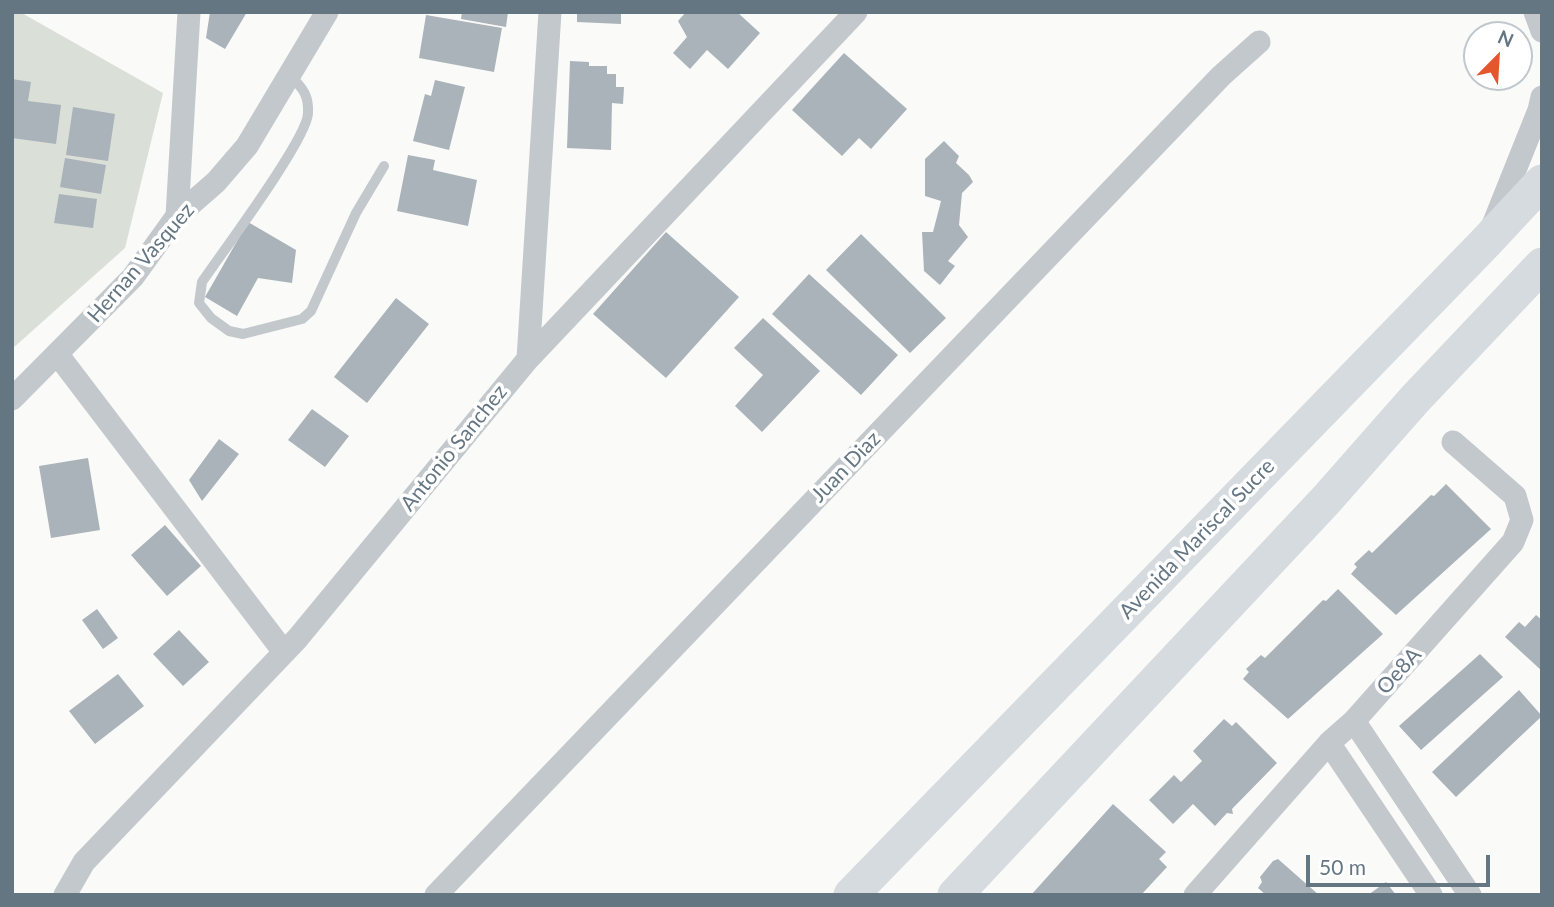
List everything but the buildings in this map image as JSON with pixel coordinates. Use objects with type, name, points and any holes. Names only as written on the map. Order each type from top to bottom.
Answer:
[{"type":"main road","name":"Avenida Mariscal Sucre","points":[[851,895],[1542,182]]},
{"type":"main road","points":[[954,895],[1326,500],[1415,400],[1542,265]]},
{"type":"street","points":[[177,216],[189,12]]},
{"type":"street","name":"Hernan Vasquez","points":[[12,399],[133,277],[177,216],[216,182],[247,146],[327,12]]},
{"type":"street","points":[[527,359],[550,12]]},
{"type":"street","name":"Antonio Sanchez","points":[[65,895],[84,862],[284,652],[527,359],[856,12]]},
{"type":"street","points":[[1535,12],[1542,31]]},
{"type":"street","name":"Juan Diaz","points":[[436,895],[1221,76],[1259,41]]},
{"type":"street","points":[[1486,242],[1542,97]]},
{"type":"street","points":[[58,355],[284,652]]},
{"type":"street","name":"Oe8A","points":[[1195,895],[1329,743],[1354,721],[1513,542],[1521,520],[1515,496],[1453,442]]},
{"type":"street","points":[[1354,721],[1470,895]]},
{"type":"street","points":[[1329,743],[1432,895]]},
{"type":"lane","points":[[290,75],[305,91],[309,116],[286,159],[202,282],[199,303],[211,318],[229,331],[243,334],[302,319],[311,311],[356,213],[384,166]]},
{"type":"shaded area","points":[[12,12],[20,12],[163,93],[125,248],[12,349]]}]
